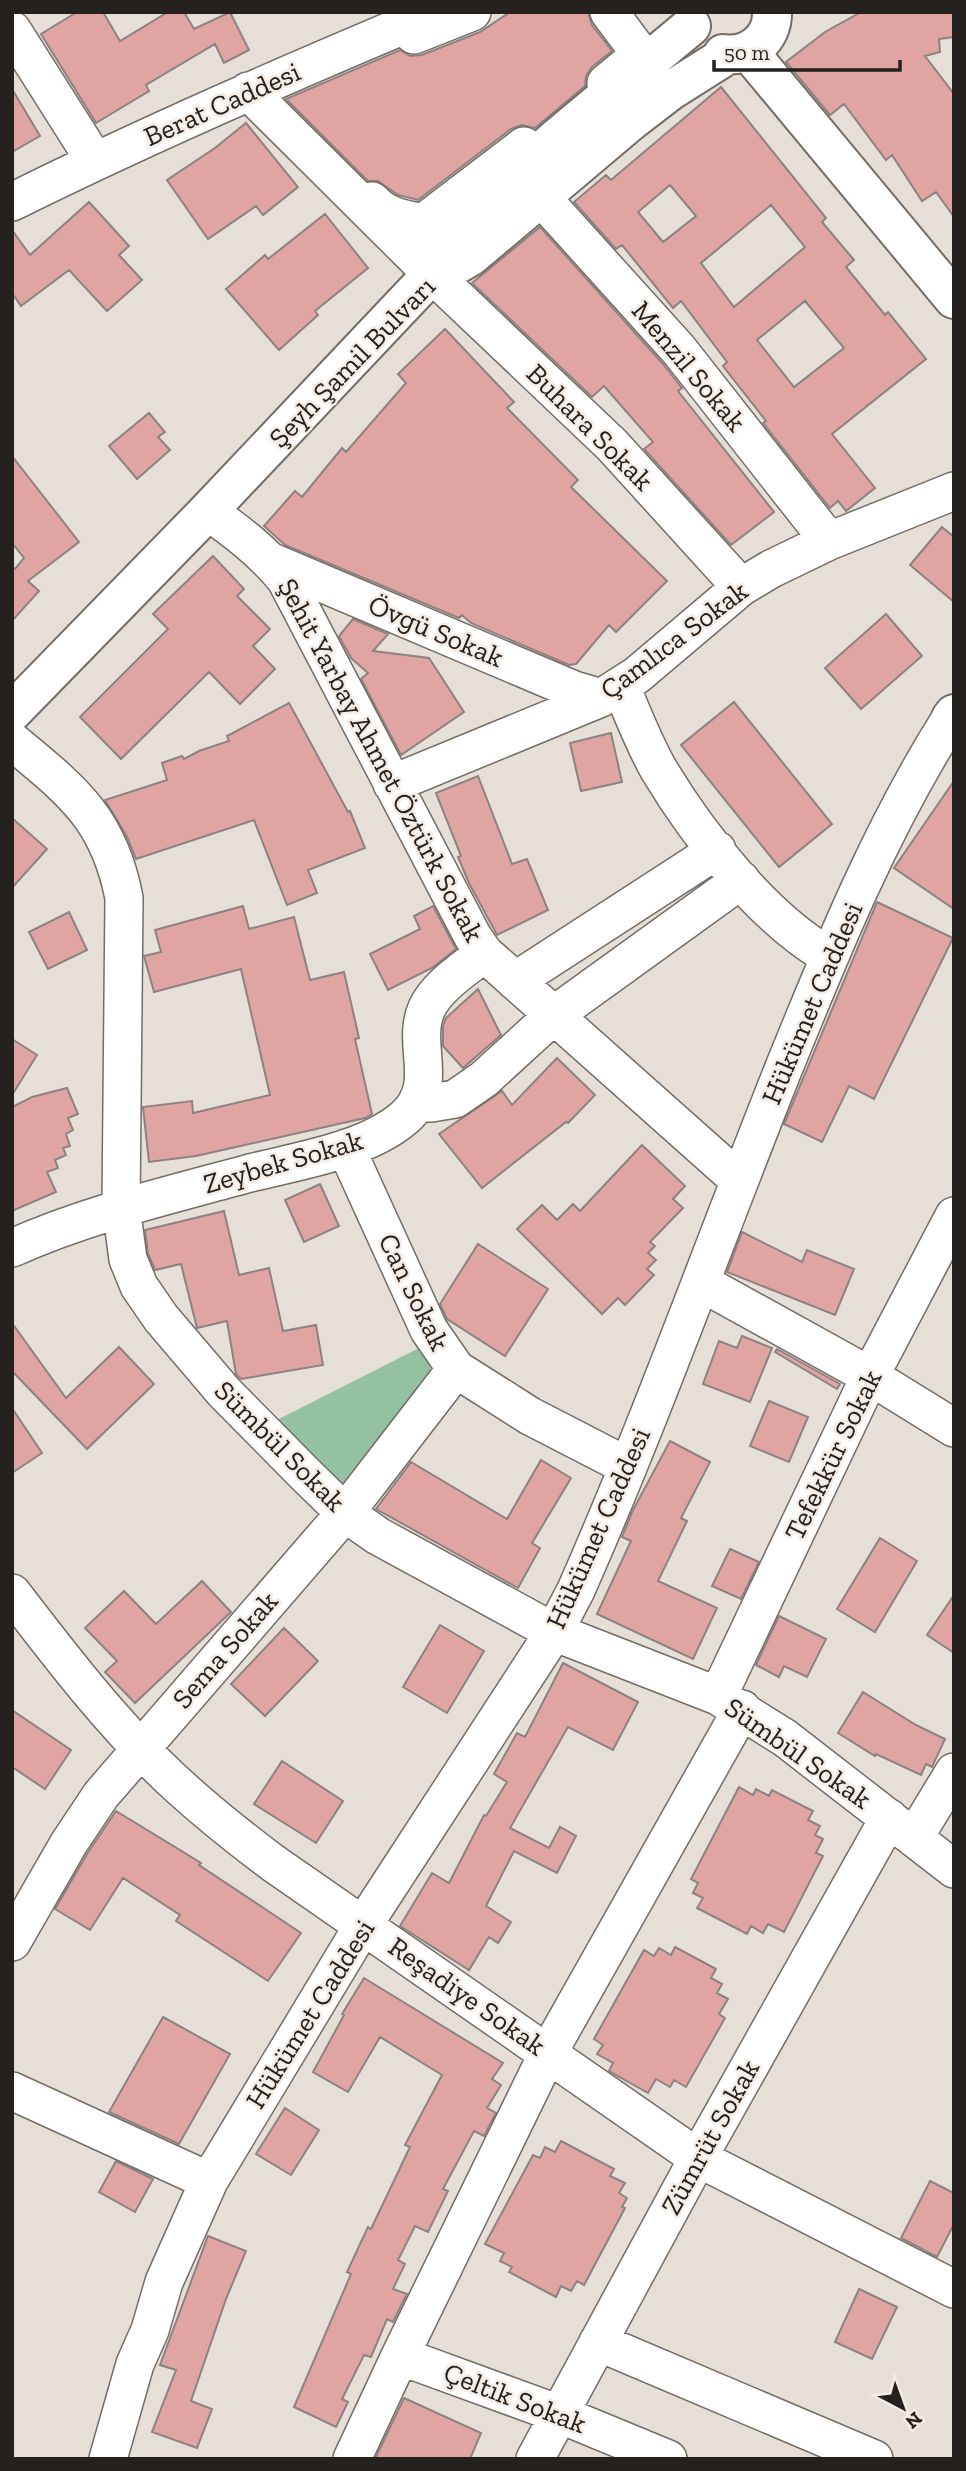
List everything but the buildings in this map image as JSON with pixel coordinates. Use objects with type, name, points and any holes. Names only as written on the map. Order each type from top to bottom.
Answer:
[{"type":"main road","points":[[432,274],[440,249],[459,225],[688,17],[704,46],[763,32],[954,299]]},
{"type":"main road","name":"Şeyh Şamil Bulvarı","points":[[12,712],[208,511],[432,274],[471,256],[670,91],[763,32]]},
{"type":"street","name":"Berat Caddesi","points":[[12,202],[248,91],[435,12]]},
{"type":"street","points":[[472,12],[290,84],[282,94],[282,105],[381,211],[398,218],[412,232],[634,60],[638,51],[609,12]]},
{"type":"street","points":[[12,30],[95,161]]},
{"type":"street","name":"Buhara Sokak","points":[[248,91],[412,232],[432,274],[612,445],[741,587]]},
{"type":"street","name":"Menzil Sokak","points":[[541,197],[678,350],[829,541]]},
{"type":"street","name":"Çamlıca Sokak","points":[[392,784],[551,720],[611,692],[741,587],[787,560],[954,491]]},
{"type":"street","name":"Şehit Yarbay Ahmet Öztürk Sokak","points":[[208,511],[249,540],[272,562],[295,594],[392,784],[484,953],[739,1180]]},
{"type":"street","name":"Övgü Sokak","points":[[272,562],[574,690],[611,692]]},
{"type":"street","points":[[611,692],[695,825],[741,880],[803,941],[829,956]]},
{"type":"street","name":"Hükümet Caddesi","points":[[108,2459],[135,2364],[150,2330],[164,2282],[209,2181],[365,1924],[554,1632],[598,1541],[829,956],[891,819],[953,717]]},
{"type":"street","name":"Sümbül Sokak","points":[[12,741],[66,786],[88,810],[101,830],[119,873],[124,898],[121,1208],[128,1259],[139,1286],[161,1318],[224,1392],[345,1513],[397,1549],[554,1632],[730,1703],[785,1738],[954,1870]]},
{"type":"street","points":[[515,981],[716,850]]},
{"type":"street","points":[[484,953],[437,993],[428,1007],[423,1021],[423,1089],[417,1102],[455,1099],[484,1079],[554,1016],[741,880]]},
{"type":"street","name":"Zeybek Sokak","points":[[12,1248],[121,1208],[346,1148],[391,1128],[407,1116],[417,1102]]},
{"type":"street","name":"Can Sokak","points":[[346,1148],[429,1330],[456,1369],[530,1416],[627,1466]]},
{"type":"street","name":"Tefekkür Sokak","points":[[352,2459],[548,2053],[730,1703],[870,1376],[954,1216]]},
{"type":"street","points":[[702,1283],[870,1376],[954,1429]]},
{"type":"street","name":"Sema Sokak","points":[[12,1942],[69,1843],[101,1795],[345,1513],[456,1369]]},
{"type":"street","name":"Reşadiye Sokak","points":[[16,1608],[140,1748],[234,1833],[698,2158],[954,2289]]},
{"type":"street","name":"Zümrüt Sokak","points":[[535,2459],[698,2158],[902,1828],[954,1772]]},
{"type":"street","points":[[12,2091],[209,2181]]},
{"type":"street","points":[[598,2342],[874,2459]]},
{"type":"street","name":"Çeltik Sokak","points":[[400,2356],[559,2414],[655,2456]]},
{"type":"green space","points":[[423,1346],[436,1387],[336,1490],[277,1420]]}]
